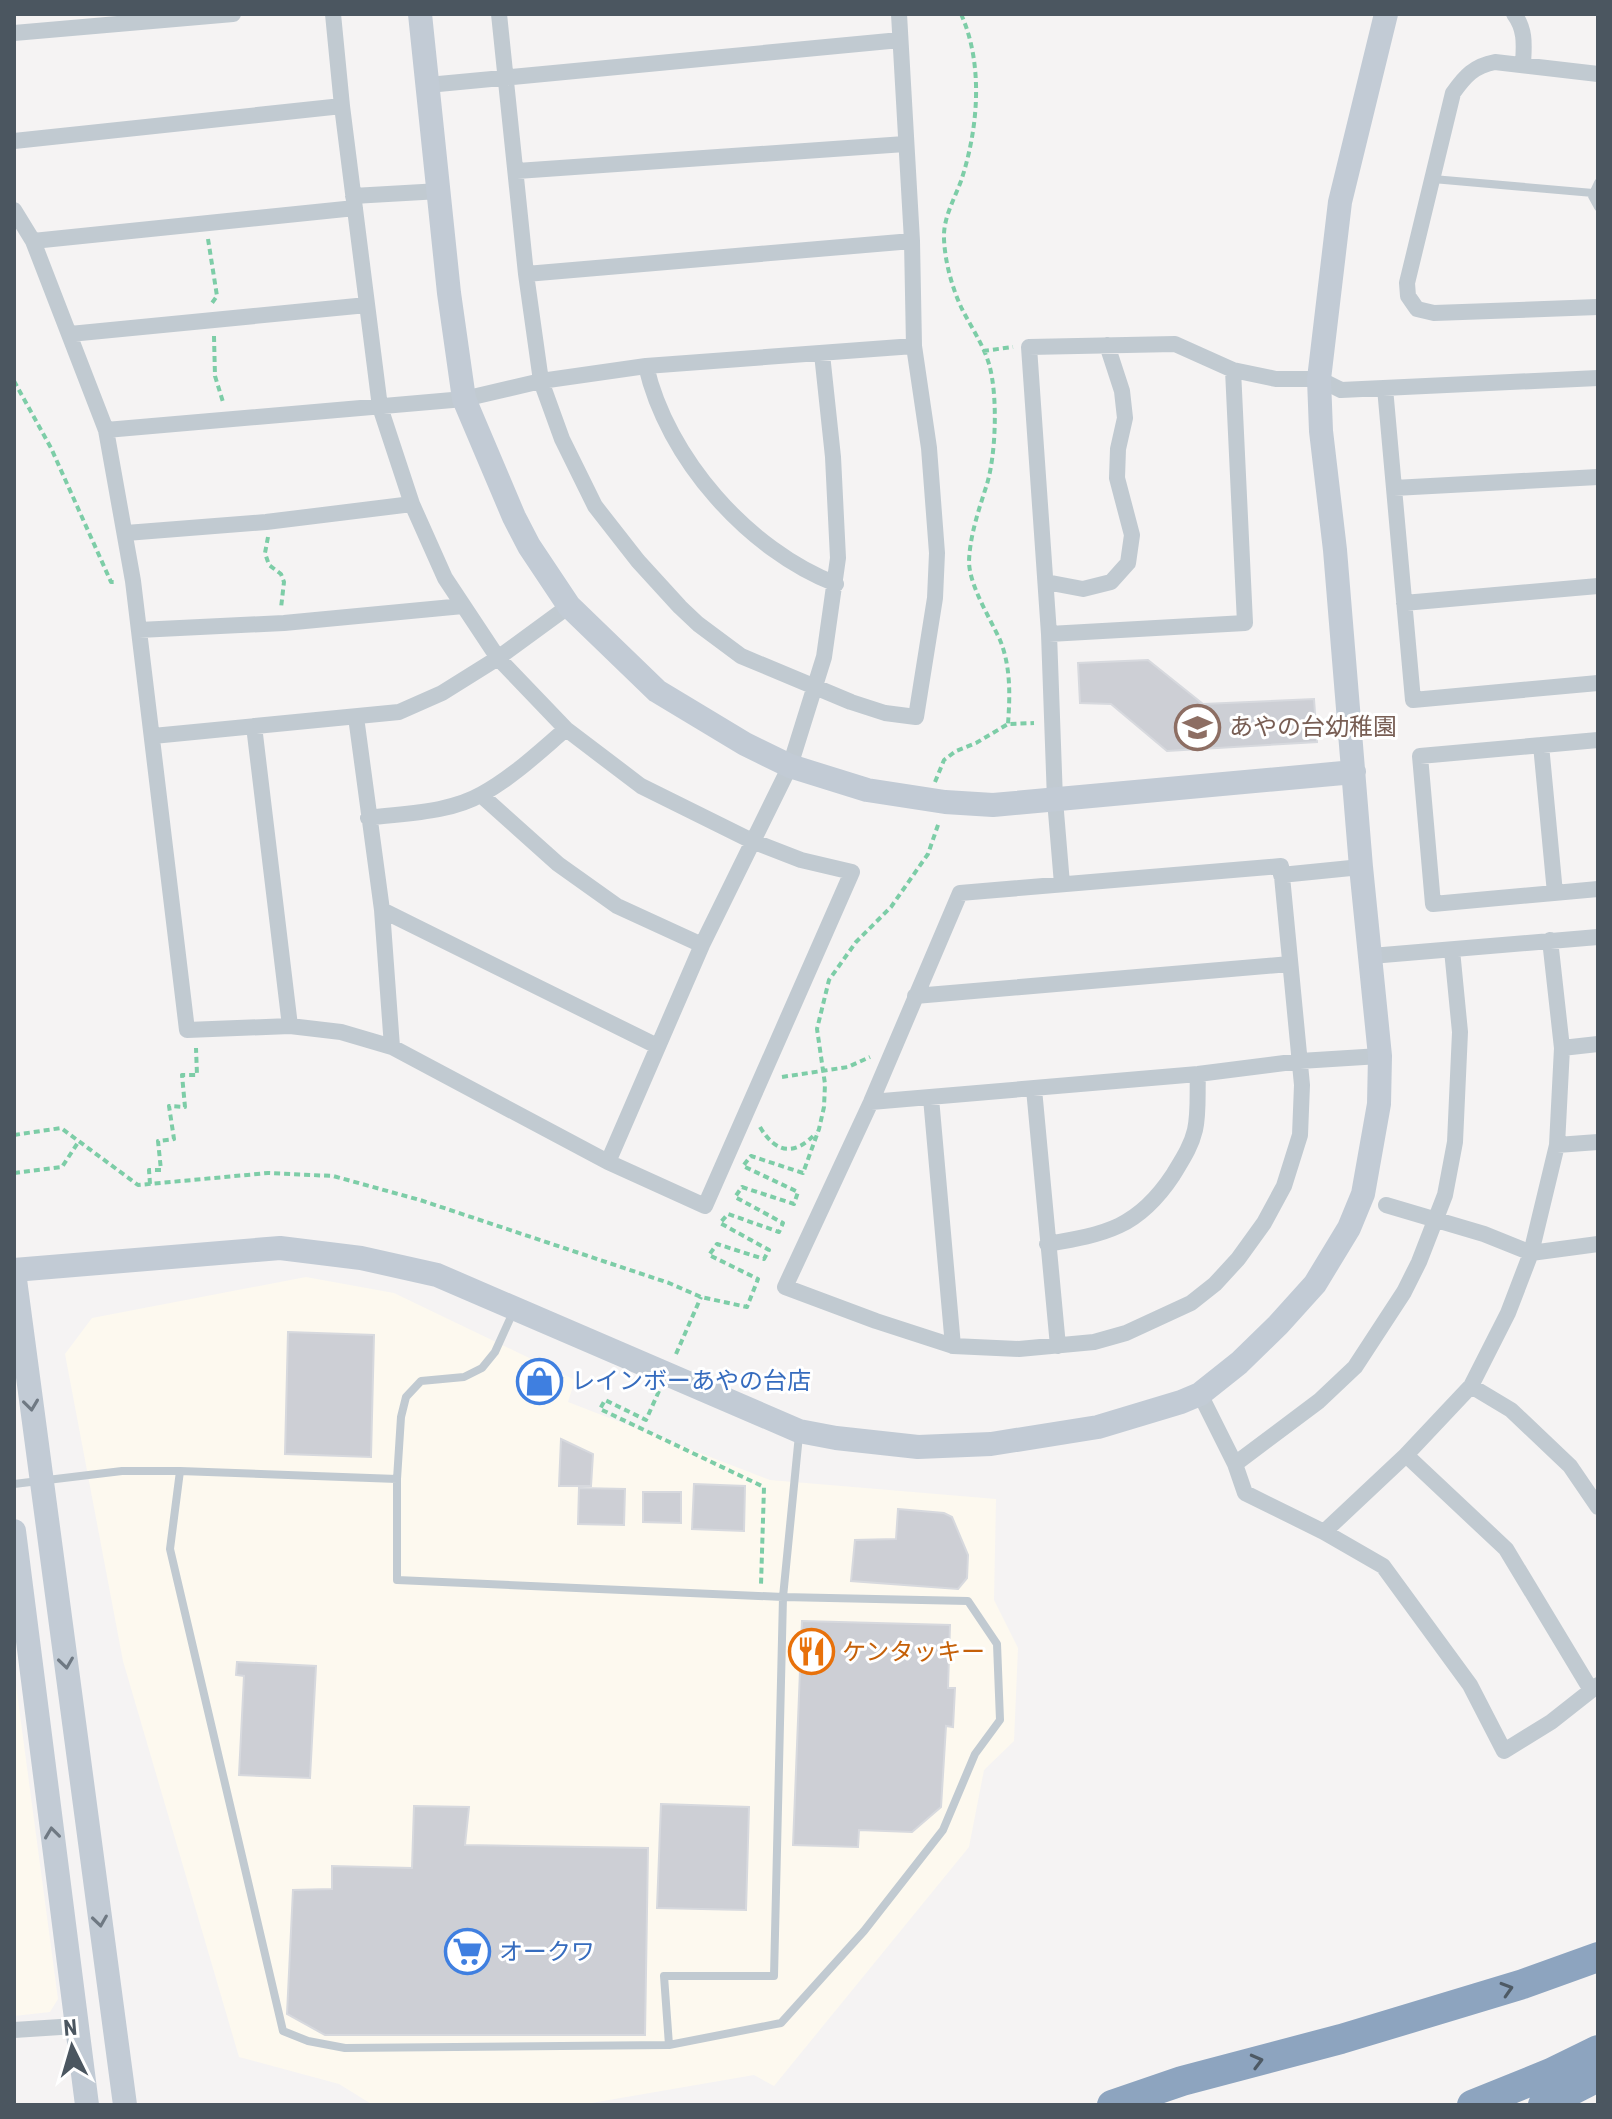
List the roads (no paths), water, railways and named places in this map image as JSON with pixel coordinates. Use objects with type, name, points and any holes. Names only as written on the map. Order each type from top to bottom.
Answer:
[{"type":"highway","points":[[1112,2105],[1182,2081],[1341,2039],[1523,1984],[1598,1957]]},
{"type":"highway","points":[[1472,2105],[1598,2050]]},
{"type":"highway","points":[[1543,2105],[1598,2077]]},
{"type":"street","points":[[14,33],[233,14]]},
{"type":"street","points":[[14,210],[33,241],[106,430],[133,581],[187,1030],[290,1026],[341,1032],[392,1047],[608,1162],[705,1206],[852,872],[801,860],[752,841],[641,786],[566,729],[498,658],[445,578],[412,504],[380,407],[333,14]]},
{"type":"street","points":[[420,14],[449,293],[464,399],[529,546],[569,606],[657,691],[735,738],[790,766],[867,790],[931,800],[993,805],[1354,772]]},
{"type":"street","points":[[499,14],[526,274],[541,381],[562,439],[595,506],[657,583],[698,624],[741,656],[815,689],[885,713],[916,717],[935,598],[937,553],[929,448],[914,346],[912,241],[899,14]]},
{"type":"street","points":[[125,2105],[14,1271],[280,1248],[361,1258],[437,1275],[799,1431],[918,1447],[991,1444],[1098,1427],[1200,1394],[1239,1363],[1315,1284],[1349,1228],[1363,1194],[1376,1119],[1380,1056],[1335,550],[1321,431],[1319,379],[1340,202],[1386,14]]},
{"type":"street","points":[[1514,14],[1521,24],[1523,64]]},
{"type":"street","points":[[428,85],[505,75],[900,40]]},
{"type":"street","points":[[1598,74],[1495,62],[1480,65],[1466,75],[1453,93],[1407,283],[1408,296],[1417,309],[1434,313],[1598,307]]},
{"type":"street","points":[[14,141],[342,106]]},
{"type":"street","points":[[517,171],[905,144]]},
{"type":"street","points":[[33,241],[440,191]]},
{"type":"street","points":[[526,274],[912,241]]},
{"type":"street","points":[[70,334],[367,305]]},
{"type":"street","points":[[1062,884],[1055,800],[1046,582],[1029,347],[1175,344],[1233,370],[1276,379],[1319,379],[1341,390],[1598,378]]},
{"type":"street","points":[[1046,582],[1083,589],[1111,582],[1128,563],[1132,535],[1117,478],[1118,449],[1125,418],[1122,391],[1107,345]]},
{"type":"street","points":[[106,430],[464,399],[541,381],[646,366],[914,346]]},
{"type":"street","points":[[608,1162],[702,945],[790,766],[815,689],[827,642],[838,558],[834,473],[822,354]]},
{"type":"street","points":[[646,366],[662,418],[681,452],[715,495],[769,546],[812,574],[836,584]]},
{"type":"street","points":[[1049,634],[1245,623],[1233,370]]},
{"type":"street","points":[[1385,388],[1413,700],[1598,683]]},
{"type":"street","points":[[1394,488],[1598,477]]},
{"type":"street","points":[[126,533],[266,522],[412,504]]},
{"type":"street","points":[[1404,603],[1598,586]]},
{"type":"street","points":[[139,630],[284,623],[463,606]]},
{"type":"street","points":[[153,736],[399,712],[442,693],[498,658],[569,606]]},
{"type":"street","points":[[356,717],[382,910],[392,1047]]},
{"type":"street","points":[[254,726],[290,1026]]},
{"type":"street","points":[[368,818],[445,808],[481,795],[526,764],[566,729]]},
{"type":"street","points":[[1598,740],[1420,756],[1433,904],[1598,889]]},
{"type":"street","points":[[1541,745],[1555,893]]},
{"type":"street","points":[[481,795],[558,864],[617,906],[702,945]]},
{"type":"street","points":[[1281,866],[1281,875],[1300,1061],[1300,1135],[1284,1186],[1264,1223],[1215,1284],[1191,1303],[1126,1333],[1094,1342],[990,1349],[953,1346],[785,1287],[871,1102],[960,893],[1281,866]]},
{"type":"street","points":[[1281,875],[1361,867]]},
{"type":"street","points":[[382,910],[657,1046]]},
{"type":"street","points":[[1371,956],[1598,937]]},
{"type":"street","points":[[1324,1532],[1406,1455],[1471,1386],[1508,1313],[1531,1253],[1557,1145],[1562,1048],[1550,940]]},
{"type":"street","points":[[1235,1464],[1319,1401],[1355,1367],[1404,1292],[1419,1262],[1445,1195],[1455,1142],[1460,1032],[1452,950]]},
{"type":"street","points":[[915,996],[1290,964]]},
{"type":"street","points":[[1562,1048],[1598,1044]]},
{"type":"street","points":[[871,1102],[1380,1056]]},
{"type":"street","points":[[1047,1244],[1097,1236],[1143,1212],[1168,1183],[1190,1148],[1196,1126],[1198,1074]]},
{"type":"street","points":[[1034,1089],[1058,1346]]},
{"type":"street","points":[[931,1098],[953,1346]]},
{"type":"street","points":[[1557,1145],[1598,1142]]},
{"type":"street","points":[[1386,1205],[1484,1234],[1531,1253],[1598,1244]]},
{"type":"street","points":[[1471,1386],[1511,1410],[1570,1466],[1598,1507]]},
{"type":"street","points":[[1200,1394],[1235,1464],[1245,1493],[1324,1532],[1383,1566],[1470,1685],[1504,1751],[1551,1722],[1595,1688],[1506,1549],[1406,1455]]},
{"type":"street","points":[[14,1531],[87,2105]]},
{"type":"street","points":[[14,2030],[76,2026]]},
{"type":"lane","points":[[1433,179],[1593,193]]},
{"type":"lane","points":[[1598,183],[1593,193],[1598,207]]},
{"type":"lane","points":[[180,1471],[170,1549],[283,2031],[308,2041],[345,2048],[669,2045],[781,2023],[864,1931],[943,1830],[975,1754],[1000,1720],[997,1644],[968,1601],[783,1597],[397,1580],[397,1479],[401,1417],[406,1397],[421,1381],[464,1377],[482,1368],[495,1352],[514,1309]]},
{"type":"lane","points":[[669,2045],[664,1976],[774,1976],[783,1597],[799,1431]]},
{"type":"lane","points":[[14,1484],[122,1471],[397,1479]]},
{"type":"place","name":"あやの台幼稚園","points":[[1198,727]]},
{"type":"place","name":"レインボーあやの台店","points":[[540,1381]]},
{"type":"place","name":"ケンタッキー","points":[[811,1652]]},
{"type":"place","name":"オークワ","points":[[468,1952]]}]
